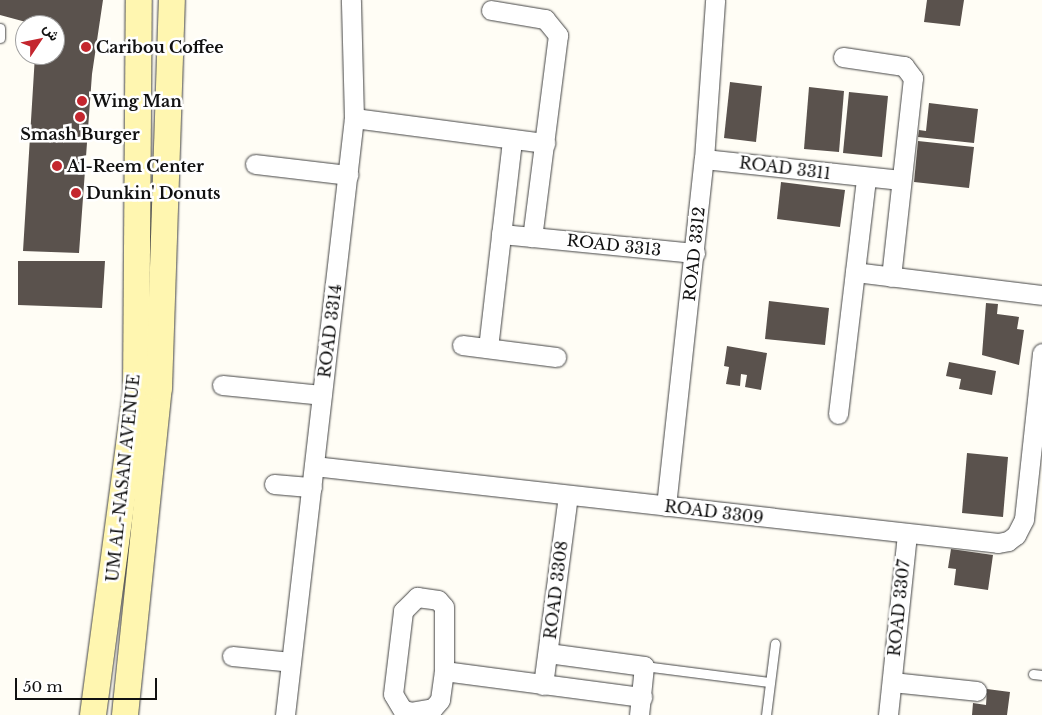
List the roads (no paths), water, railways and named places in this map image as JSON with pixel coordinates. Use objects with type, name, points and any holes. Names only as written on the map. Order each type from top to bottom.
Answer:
[{"type":"main road","name":"UM AL-NASAN AVENUE","points":[[93,715],[136,393],[139,0]]},
{"type":"main road","name":"UM AL-NASAN AVENUE","points":[[125,715],[159,388],[172,0]]},
{"type":"street","name":"ROAD 3314","points":[[285,715],[354,118],[351,0]]},
{"type":"street","name":"ROAD 3312","points":[[666,506],[695,253],[704,158],[714,0]]},
{"type":"street","points":[[491,10],[539,16],[556,28],[559,42],[532,237]]},
{"type":"street","points":[[842,57],[904,66],[911,71],[913,78],[891,277]]},
{"type":"street","points":[[354,118],[545,143]]},
{"type":"street","points":[[488,348],[512,139]]},
{"type":"street","name":"ROAD 3311","points":[[704,158],[866,178],[901,180]]},
{"type":"street","points":[[255,164],[348,175]]},
{"type":"street","points":[[838,414],[866,178]]},
{"type":"street","name":"ROAD 3313","points":[[501,234],[695,253]]},
{"type":"street","points":[[855,272],[1042,295]]},
{"type":"street","points":[[462,345],[556,357]]},
{"type":"street","name":"ROAD 3309","points":[[314,466],[906,534],[1008,541],[1016,534],[1024,519],[1037,442],[1042,353]]},
{"type":"street","points":[[222,386],[322,395]]},
{"type":"street","points":[[274,484],[312,487]]},
{"type":"street","name":"ROAD 3308","points":[[543,685],[568,496]]},
{"type":"street","name":"ROAD 3307","points":[[888,715],[906,534]]},
{"type":"street","points":[[417,597],[438,600],[444,607],[444,671],[440,700],[433,708],[411,712],[396,703],[393,694],[402,611],[417,597]]},
{"type":"street","points":[[444,671],[543,685],[641,706],[644,666],[548,653]]},
{"type":"street","points":[[232,656],[291,662]]},
{"type":"street","points":[[892,682],[977,691]]},
{"type":"lane","points":[[0,28],[0,38]]},
{"type":"lane","points":[[766,715],[775,644]]},
{"type":"lane","points":[[644,666],[769,682]]},
{"type":"place","name":"Caribou Coffee","points":[[86,47]]},
{"type":"place","name":"Wing Man","points":[[82,101]]},
{"type":"place","name":"Smash Burger","points":[[80,117]]},
{"type":"place","name":"Al-Reem Center","points":[[57,166]]},
{"type":"place","name":"Dunkin' Donuts","points":[[76,193]]}]
